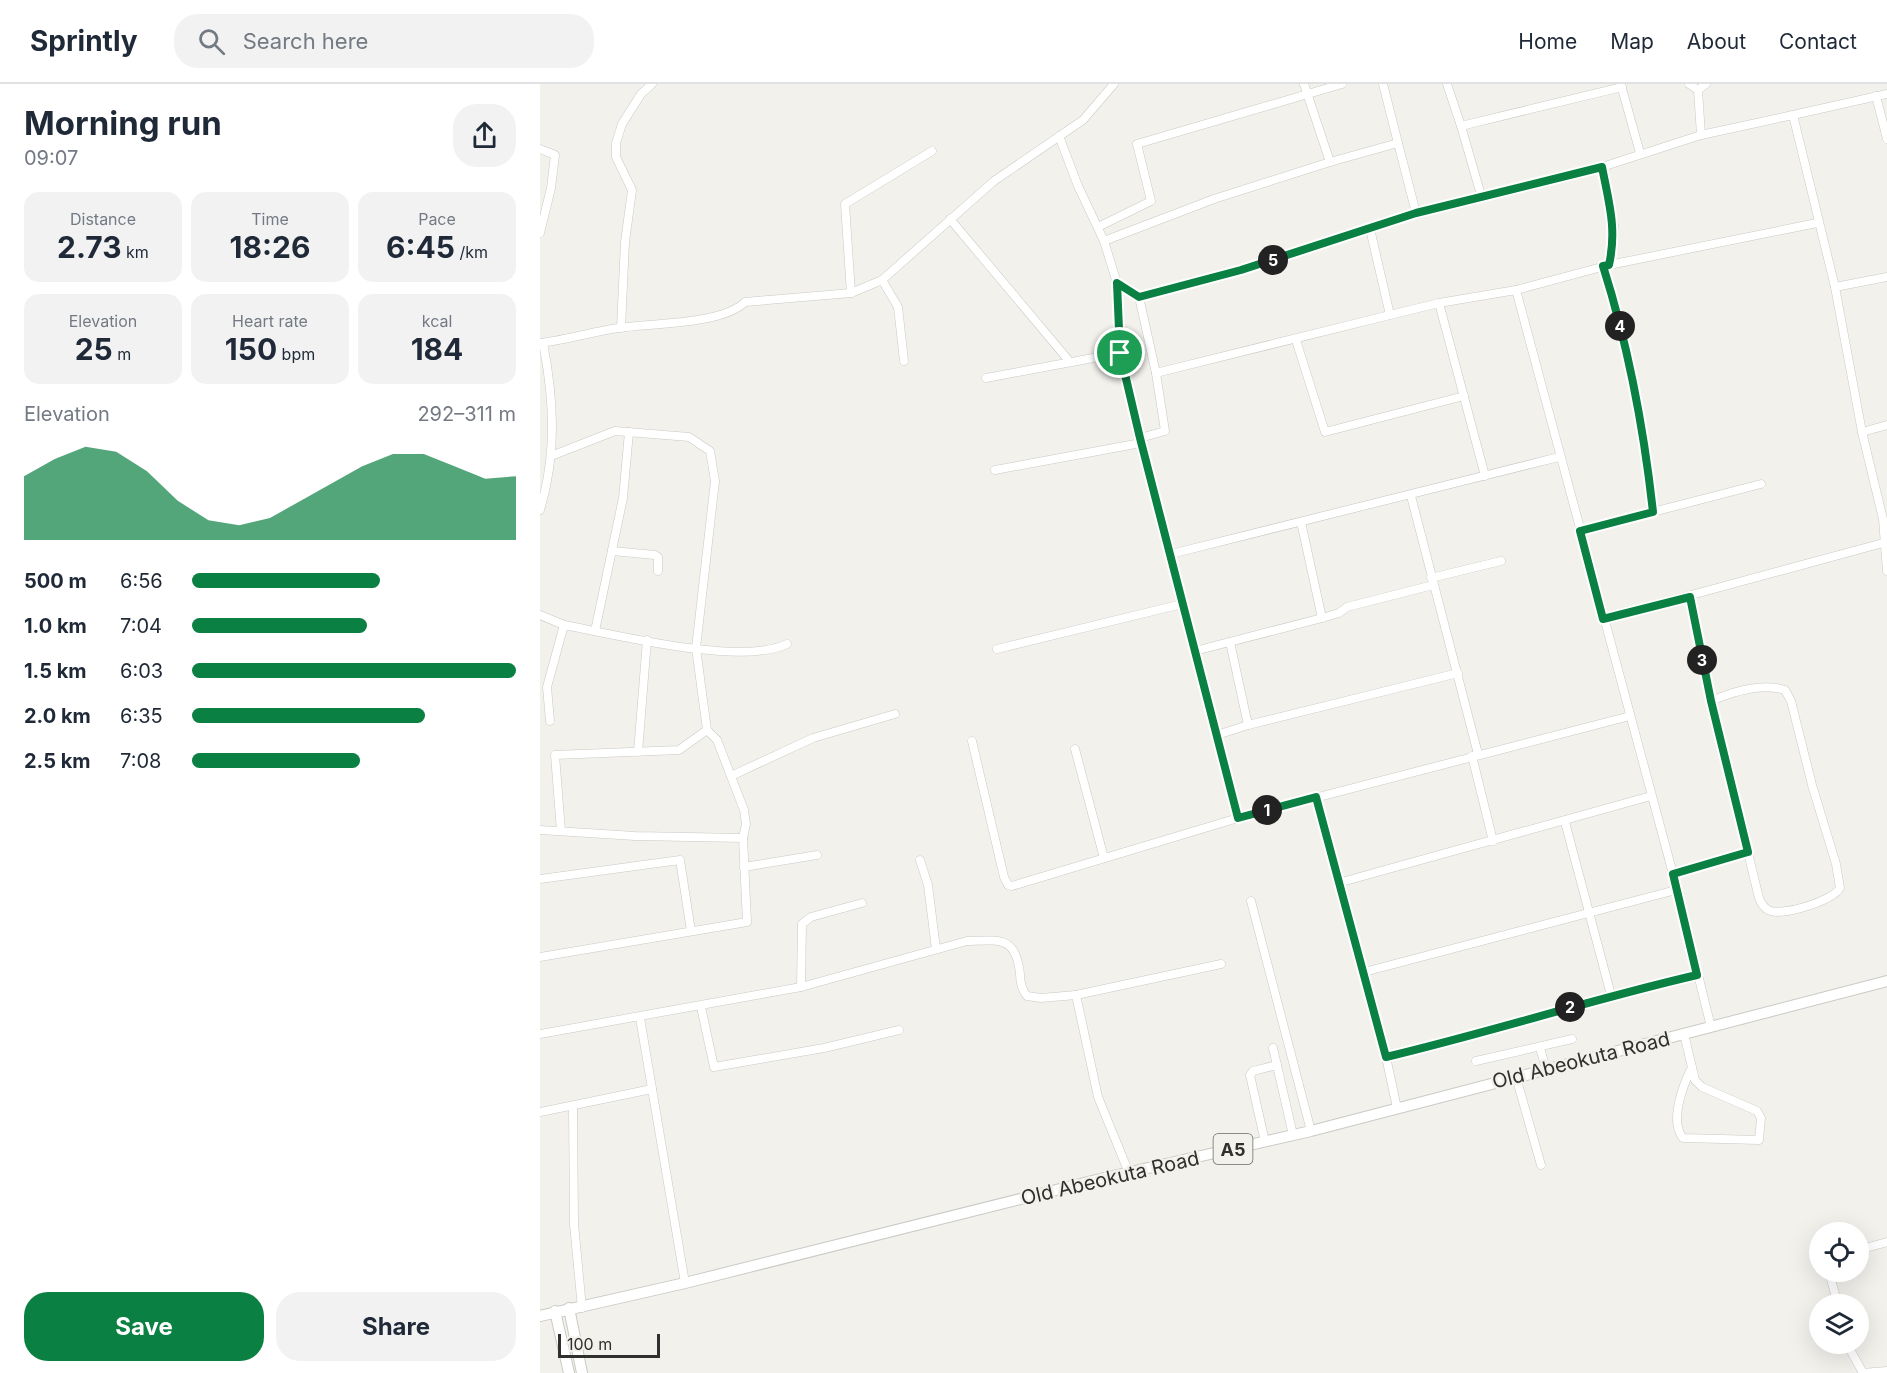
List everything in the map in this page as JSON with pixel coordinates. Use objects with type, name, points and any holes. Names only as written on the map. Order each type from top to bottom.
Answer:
[{"type":"highway","name":"Old Abeokuta Road","points":[[548,1318],[1129,1173],[1311,1131],[1887,981]]},
{"type":"highway","points":[[574,1310],[582,1373]]},
{"type":"highway","points":[[548,1318],[560,1333],[569,1373]]},
{"type":"street","points":[[621,328],[624,242],[632,190],[615,150],[622,124],[649,87],[636,84]]},
{"type":"street","points":[[1304,84],[1330,162]]},
{"type":"street","points":[[1098,227],[1151,201],[1137,144],[1342,84]]},
{"type":"street","points":[[1383,84],[1416,213]]},
{"type":"street","points":[[1447,84],[1480,195]]},
{"type":"street","points":[[1689,84],[1698,90]]},
{"type":"street","points":[[1698,90],[1706,84]]},
{"type":"street","points":[[540,510],[551,456],[551,386],[541,343],[621,328],[666,326],[712,317],[740,307],[745,302],[850,292],[882,280],[994,181],[1090,114],[1111,86]]},
{"type":"street","points":[[1461,126],[1622,86],[1640,153]]},
{"type":"street","points":[[1698,90],[1701,135]]},
{"type":"street","points":[[1139,297],[1241,270],[1416,213],[1480,195],[1602,167],[1701,135],[1887,94]]},
{"type":"street","points":[[1876,96],[1887,139]]},
{"type":"street","points":[[1793,115],[1817,223],[1835,287],[1862,432],[1885,520],[1883,543],[1887,570]]},
{"type":"street","points":[[1059,136],[1078,186],[1104,241],[1117,283],[1120,353],[1140,441],[1238,818]]},
{"type":"street","points":[[1104,241],[1214,199],[1398,143]]},
{"type":"street","points":[[540,149],[554,152],[555,168],[540,233]]},
{"type":"street","points":[[850,292],[845,204],[932,151]]},
{"type":"street","points":[[1602,167],[1614,226],[1614,242],[1606,265],[1644,444],[1653,512]]},
{"type":"street","points":[[950,219],[1070,362]]},
{"type":"street","points":[[1156,373],[1439,303],[1516,290],[1606,265],[1817,223]]},
{"type":"street","points":[[1370,229],[1390,315]]},
{"type":"street","points":[[1835,287],[1887,278]]},
{"type":"street","points":[[882,280],[898,307],[904,361]]},
{"type":"street","points":[[995,470],[1140,441],[1165,431],[1156,373],[1139,297],[1117,283]]},
{"type":"street","points":[[1516,290],[1559,458],[1673,874],[1710,1027]]},
{"type":"street","points":[[1439,303],[1485,476]]},
{"type":"street","points":[[1296,340],[1325,432],[1464,396]]},
{"type":"street","points":[[986,378],[1120,353]]},
{"type":"street","points":[[1862,432],[1887,425]]},
{"type":"street","points":[[540,957],[747,922],[744,810],[717,740],[707,730],[696,648],[715,481],[710,451],[689,437],[629,432],[605,434],[551,456]]},
{"type":"street","points":[[596,631],[624,498],[629,432]]},
{"type":"street","points":[[1171,554],[1559,458]]},
{"type":"street","points":[[1580,531],[1761,484]]},
{"type":"street","points":[[1411,496],[1458,673],[1493,841]]},
{"type":"street","points":[[1301,522],[1322,618]]},
{"type":"street","points":[[1603,619],[1883,543]]},
{"type":"street","points":[[612,551],[655,555],[658,558],[658,571]]},
{"type":"street","points":[[1195,651],[1339,613],[1347,607],[1501,561]]},
{"type":"street","points":[[1690,597],[1711,701],[1759,898],[1766,909],[1798,909],[1836,894],[1840,888],[1836,864],[1812,785],[1791,701],[1785,690],[1771,687],[1742,690],[1711,701]]},
{"type":"street","points":[[997,649],[1182,604]]},
{"type":"street","points":[[540,615],[564,626],[696,648],[762,651],[787,644]]},
{"type":"street","points":[[550,721],[544,688],[564,626]]},
{"type":"street","points":[[638,752],[647,640]]},
{"type":"street","points":[[1230,642],[1248,725]]},
{"type":"street","points":[[1217,735],[1248,725],[1458,673]]},
{"type":"street","points":[[731,776],[813,738],[895,714]]},
{"type":"street","points":[[972,741],[1004,877],[1008,885],[1238,818],[1630,716]]},
{"type":"street","points":[[561,831],[555,755],[679,750],[707,730]]},
{"type":"street","points":[[1075,749],[1104,858]]},
{"type":"street","points":[[1338,883],[1565,822],[1651,796]]},
{"type":"street","points":[[1316,797],[1364,972],[1397,1108]]},
{"type":"street","points":[[1565,822],[1611,995]]},
{"type":"street","points":[[540,830],[635,836],[743,838]]},
{"type":"street","points":[[1673,874],[1748,852]]},
{"type":"street","points":[[744,867],[817,855]]},
{"type":"street","points":[[540,879],[680,860],[691,931]]},
{"type":"street","points":[[920,860],[928,885],[936,948]]},
{"type":"street","points":[[1364,972],[1676,890]]},
{"type":"street","points":[[1251,901],[1311,1131]]},
{"type":"street","points":[[801,987],[802,924],[811,917],[862,903]]},
{"type":"street","points":[[540,1034],[640,1018],[801,987],[967,941],[995,940],[1006,944],[1017,953],[1021,985],[1027,996],[1041,998],[1076,995],[1221,964]]},
{"type":"street","points":[[1386,1057],[1477,1035],[1611,995],[1697,975]]},
{"type":"street","points":[[1076,995],[1098,1097],[1129,1173]]},
{"type":"street","points":[[700,1007],[714,1067],[824,1048],[899,1030]]},
{"type":"street","points":[[640,1018],[685,1284]]},
{"type":"street","points":[[1684,1034],[1692,1067],[1695,1080],[1702,1087],[1757,1111],[1761,1118],[1759,1140],[1683,1138],[1679,1133],[1679,1097],[1692,1067]]},
{"type":"street","points":[[1476,1061],[1572,1039]]},
{"type":"street","points":[[1273,1048],[1293,1135]]},
{"type":"street","points":[[1540,1048],[1546,1069]]},
{"type":"street","points":[[1265,1142],[1250,1075],[1252,1071],[1277,1065]]},
{"type":"street","points":[[1516,1077],[1541,1166]]},
{"type":"street","points":[[540,1112],[652,1089]]},
{"type":"street","points":[[573,1106],[574,1310]]},
{"type":"street","points":[[1869,1247],[1887,1242]]},
{"type":"street","points":[[1852,1354],[1862,1373],[1887,1371]]},
{"type":"route","points":[[1602,167],[1614,226],[1614,242],[1609,265],[1603,266],[1618,316],[1649,474],[1653,512],[1580,531],[1603,619],[1690,597],[1711,701],[1748,852],[1673,874],[1697,975],[1611,995],[1477,1035],[1386,1057],[1316,797],[1238,818],[1120,353],[1117,283],[1139,297],[1241,270],[1416,213],[1480,195],[1602,167]]}]
